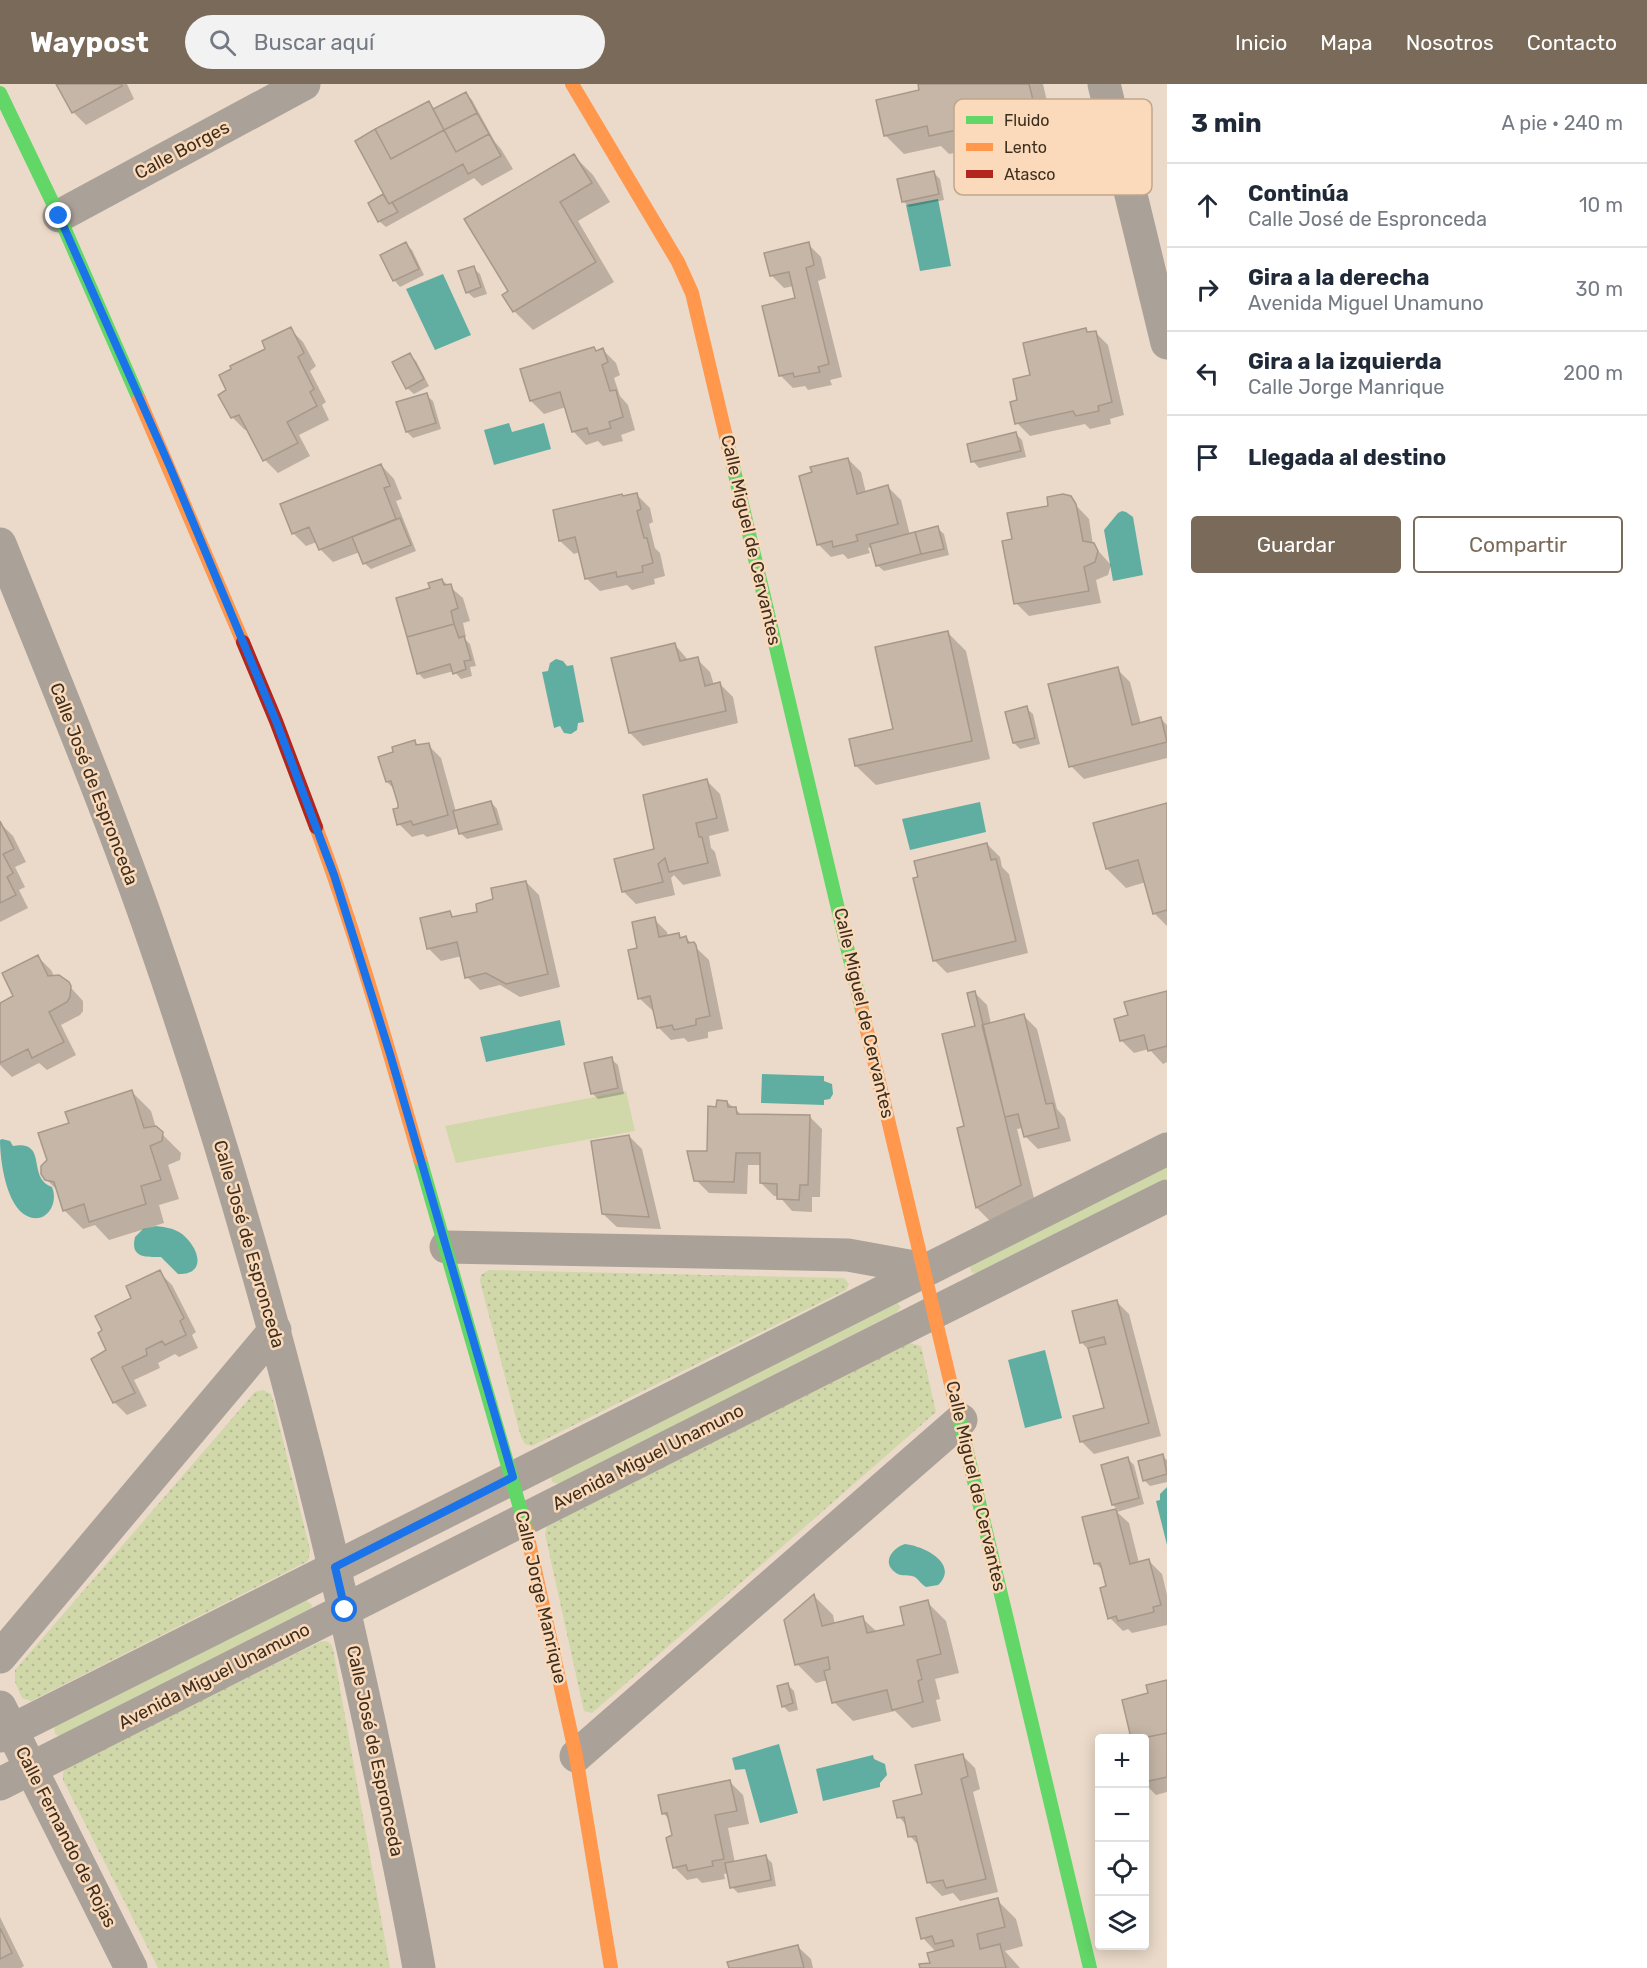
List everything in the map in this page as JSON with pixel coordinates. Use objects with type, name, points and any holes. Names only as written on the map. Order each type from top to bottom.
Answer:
[{"type":"street","name":"Calle Borges","points":[[59,216],[304,84]]},
{"type":"street","name":"Calle Miguel de Cervantes","points":[[572,84],[678,262],[692,293],[1090,1968]]},
{"type":"street","points":[[1104,84],[1108,99]]},
{"type":"street","name":"Calle Jorge Manrique","points":[[0,93],[59,216],[170,467],[276,721],[330,864],[390,1054],[524,1520],[576,1756],[611,1968]]},
{"type":"street","points":[[1131,195],[1167,343]]},
{"type":"street","name":"Calle José de Espronceda","points":[[0,544],[87,762],[154,941],[215,1128],[275,1330],[345,1610],[408,1904],[419,1968]]},
{"type":"street","points":[[4,1724],[335,1567],[1167,1149]]},
{"type":"street","name":"Avenida Miguel Unamuno","points":[[0,1784],[1167,1196]]},
{"type":"street","points":[[446,1247],[848,1255],[925,1269]]},
{"type":"street","points":[[0,1657],[275,1330]]},
{"type":"street","points":[[576,1756],[961,1420]]},
{"type":"street","name":"Calle Fernando de Rojas","points":[[4,1724],[31,1768],[131,1968]]},
{"type":"green space","points":[[626,1091],[635,1131],[456,1163],[445,1126]]},
{"type":"green space","points":[[1167,1163],[1167,1178],[978,1274],[971,1272],[970,1265]]},
{"type":"green space","points":[[489,1270],[844,1278],[849,1284],[846,1290],[532,1446],[525,1444],[521,1437],[480,1281],[481,1275]]},
{"type":"green space","points":[[895,1301],[901,1307],[896,1313],[558,1484],[552,1482],[551,1475]]},
{"type":"green space","points":[[910,1343],[921,1346],[936,1412],[592,1713],[584,1711],[545,1534],[547,1526]]},
{"type":"green space","points":[[263,1390],[271,1394],[274,1404],[310,1550],[308,1561],[31,1701],[22,1698],[15,1682],[15,1670],[255,1392]]},
{"type":"green space","points":[[306,1600],[312,1605],[311,1610],[59,1736],[55,1734],[54,1727]]},
{"type":"green space","points":[[326,1641],[333,1649],[390,1968],[158,1968],[63,1780],[63,1773],[68,1766]]},
{"type":"water","points":[[938,199],[951,266],[920,271],[906,205]]},
{"type":"water","points":[[443,274],[471,335],[435,350],[406,289]]},
{"type":"water","points":[[509,423],[512,432],[544,423],[551,449],[494,465],[484,430]]},
{"type":"water","points":[[1122,511],[1133,517],[1143,575],[1113,581],[1104,530]]},
{"type":"water","points":[[556,659],[563,661],[567,666],[573,665],[584,722],[578,723],[577,730],[571,734],[564,733],[560,726],[554,728],[542,672],[548,671],[550,663]]},
{"type":"water","points":[[980,802],[986,832],[910,850],[902,819]]},
{"type":"water","points":[[560,1020],[565,1045],[486,1062],[480,1037]]},
{"type":"water","points":[[762,1074],[824,1076],[824,1081],[832,1084],[833,1094],[830,1099],[824,1100],[824,1105],[761,1103]]},
{"type":"water","points":[[0,1140],[10,1141],[13,1146],[24,1146],[31,1149],[40,1176],[52,1187],[54,1200],[52,1206],[40,1218],[27,1216],[20,1211],[9,1193],[1,1159]]},
{"type":"water","points":[[156,1226],[179,1232],[191,1243],[197,1258],[194,1269],[188,1273],[178,1274],[161,1257],[144,1256],[137,1253],[134,1244],[135,1237],[143,1229]]},
{"type":"water","points":[[1045,1350],[1062,1418],[1025,1428],[1008,1360]]},
{"type":"water","points":[[1167,1487],[1167,1545],[1156,1501],[1160,1500],[1160,1494]]},
{"type":"water","points":[[905,1544],[930,1552],[942,1563],[945,1570],[944,1577],[938,1585],[926,1587],[915,1577],[898,1574],[892,1569],[889,1560],[892,1552]]},
{"type":"water","points":[[779,1744],[798,1813],[760,1823],[745,1769],[735,1770],[732,1758]]},
{"type":"water","points":[[873,1755],[874,1759],[885,1764],[887,1775],[880,1783],[880,1787],[823,1801],[816,1769]]},
{"type":"building","points":[[56,84],[121,84],[122,86],[72,113]]},
{"type":"building","points":[[918,84],[1029,84],[1033,99],[954,99],[954,131],[929,136],[927,126],[884,136],[876,100],[919,90]]},
{"type":"building","points":[[466,92],[477,113],[444,130],[433,109]]},
{"type":"building","points":[[429,101],[444,130],[391,159],[375,129]]},
{"type":"building","points":[[477,113],[489,134],[456,152],[444,130]]},
{"type":"building","points":[[375,129],[391,159],[444,130],[456,152],[489,134],[501,156],[468,174],[463,164],[389,204],[355,141]]},
{"type":"building","points":[[574,154],[592,183],[560,202],[596,262],[513,312],[502,295],[508,291],[464,219]]},
{"type":"building","points":[[934,171],[939,194],[902,202],[897,179]]},
{"type":"building","points":[[383,194],[398,212],[378,222],[368,203]]},
{"type":"building","points":[[406,242],[419,269],[393,281],[380,255]]},
{"type":"building","points":[[809,242],[814,265],[806,268],[829,364],[818,367],[820,372],[794,377],[793,373],[779,376],[762,306],[795,298],[789,272],[770,276],[764,253]]},
{"type":"building","points":[[474,266],[481,287],[466,293],[458,271]]},
{"type":"building","points":[[291,327],[304,353],[298,357],[314,389],[310,392],[317,406],[287,422],[298,443],[263,461],[239,415],[231,418],[218,395],[226,390],[219,375],[231,369],[230,366],[265,349],[262,341]]},
{"type":"building","points":[[1086,328],[1087,332],[1096,331],[1112,402],[1098,406],[1099,411],[1076,416],[1073,411],[1015,424],[1010,402],[1017,400],[1013,379],[1030,375],[1023,343]]},
{"type":"building","points":[[594,347],[596,351],[603,348],[608,362],[602,365],[610,391],[616,390],[623,417],[609,422],[611,428],[589,434],[587,428],[572,432],[560,392],[530,401],[520,369]]},
{"type":"building","points":[[410,353],[424,379],[406,389],[392,362]]},
{"type":"building","points":[[427,393],[436,423],[406,432],[396,402]]},
{"type":"building","points":[[1016,432],[1021,451],[971,462],[967,444]]},
{"type":"building","points":[[848,458],[857,494],[888,485],[898,524],[856,535],[858,541],[833,547],[832,541],[817,545],[799,476],[812,472],[810,467]]},
{"type":"building","points":[[381,464],[390,486],[384,488],[396,519],[319,550],[309,527],[292,534],[280,504]]},
{"type":"building","points":[[637,493],[641,509],[637,511],[653,563],[642,566],[643,572],[617,577],[616,572],[585,579],[575,537],[559,541],[553,510],[622,494],[623,496]]},
{"type":"building","points":[[1063,494],[1071,496],[1076,504],[1083,541],[1094,543],[1098,551],[1095,562],[1084,567],[1089,591],[1014,604],[1002,541],[1012,539],[1007,513],[1048,506],[1047,497]]},
{"type":"building","points":[[400,518],[411,545],[363,564],[352,537]]},
{"type":"building","points":[[938,526],[944,549],[921,554],[915,532]]},
{"type":"building","points":[[915,532],[921,554],[876,566],[870,544]]},
{"type":"building","points":[[442,579],[444,585],[451,584],[458,608],[451,611],[454,624],[407,637],[396,598],[430,588],[428,583]]},
{"type":"building","points":[[454,624],[459,638],[464,636],[471,660],[464,661],[466,669],[453,674],[450,664],[417,674],[407,637]]},
{"type":"building","points":[[948,631],[972,741],[855,766],[849,739],[893,729],[875,647]]},
{"type":"building","points":[[675,643],[680,661],[698,657],[705,686],[720,682],[726,711],[629,733],[611,658]]},
{"type":"building","points":[[1118,667],[1132,725],[1161,717],[1167,742],[1069,767],[1048,684]]},
{"type":"building","points":[[1027,706],[1035,738],[1013,743],[1005,712]]},
{"type":"building","points":[[415,740],[416,745],[429,743],[448,815],[413,825],[411,821],[397,825],[393,809],[398,808],[398,804],[391,781],[386,782],[378,757],[393,752],[392,747]]},
{"type":"building","points":[[707,779],[717,818],[696,823],[708,863],[669,872],[665,858],[658,864],[663,882],[622,892],[614,859],[654,849],[643,795]]},
{"type":"building","points":[[491,801],[498,824],[459,834],[453,811]]},
{"type":"building","points":[[1167,803],[1167,910],[1153,914],[1138,860],[1106,869],[1093,823]]},
{"type":"building","points":[[0,821],[14,849],[3,854],[13,873],[7,877],[16,895],[0,903]]},
{"type":"building","points":[[987,843],[991,860],[996,859],[1016,941],[933,961],[913,878],[918,877],[914,861]]},
{"type":"building","points":[[526,881],[548,974],[506,984],[486,973],[465,978],[457,942],[427,949],[420,918],[450,911],[452,917],[477,912],[476,904],[493,899],[491,888]]},
{"type":"building","points":[[655,917],[659,937],[679,933],[680,938],[686,936],[688,943],[694,942],[696,945],[710,1016],[696,1019],[696,1025],[674,1030],[672,1025],[657,1028],[650,996],[638,999],[628,950],[637,948],[632,922]]},
{"type":"building","points":[[38,955],[48,976],[59,975],[71,986],[67,1002],[49,1012],[64,1042],[32,1058],[28,1049],[0,1063],[0,1003],[13,996],[2,973]]},
{"type":"building","points":[[975,991],[1021,1185],[976,1208],[957,1128],[964,1126],[942,1034],[975,1026],[967,993]]},
{"type":"building","points":[[1167,991],[1167,1046],[1148,1051],[1144,1035],[1120,1041],[1114,1019],[1128,1015],[1124,1002]]},
{"type":"building","points":[[1024,1014],[1046,1104],[1053,1103],[1059,1128],[1024,1137],[1018,1114],[1005,1117],[982,1025]]},
{"type":"building","points":[[612,1057],[618,1088],[591,1094],[584,1063]]},
{"type":"building","points":[[132,1090],[144,1128],[156,1126],[163,1132],[162,1141],[150,1146],[161,1180],[141,1186],[146,1204],[89,1222],[84,1204],[63,1211],[54,1182],[45,1180],[41,1174],[41,1166],[47,1160],[38,1133],[69,1123],[65,1112]]},
{"type":"building","points":[[717,1100],[727,1101],[728,1107],[736,1107],[737,1114],[810,1115],[808,1185],[800,1185],[799,1200],[777,1199],[777,1184],[760,1183],[760,1153],[736,1153],[734,1182],[694,1181],[687,1151],[707,1151],[708,1106],[716,1107]]},
{"type":"building","points":[[629,1135],[649,1217],[602,1214],[591,1141]]},
{"type":"building","points":[[160,1270],[184,1318],[180,1321],[186,1335],[165,1345],[162,1341],[146,1349],[147,1355],[122,1367],[135,1393],[113,1403],[91,1359],[106,1350],[98,1333],[102,1330],[95,1316],[131,1298],[126,1286]]},
{"type":"building","points":[[1117,1300],[1149,1423],[1080,1442],[1073,1416],[1104,1408],[1088,1348],[1106,1344],[1104,1337],[1080,1343],[1072,1311]]},
{"type":"building","points":[[1163,1454],[1167,1474],[1143,1481],[1138,1461]]},
{"type":"building","points":[[1128,1457],[1139,1498],[1112,1505],[1101,1465]]},
{"type":"building","points":[[1116,1509],[1130,1564],[1149,1559],[1161,1605],[1153,1607],[1154,1612],[1118,1621],[1116,1616],[1108,1619],[1100,1588],[1106,1586],[1101,1566],[1100,1563],[1094,1564],[1082,1517]]},
{"type":"building","points":[[814,1594],[822,1626],[863,1616],[867,1633],[904,1625],[900,1607],[928,1600],[941,1654],[917,1660],[922,1679],[918,1681],[923,1702],[892,1710],[887,1690],[832,1703],[824,1671],[830,1669],[828,1657],[795,1665],[784,1620]]},
{"type":"building","points":[[1167,1680],[1167,1733],[1149,1737],[1149,1734],[1130,1734],[1122,1700],[1148,1693],[1146,1685]]},
{"type":"building","points":[[788,1683],[793,1703],[782,1707],[777,1686]]},
{"type":"building","points":[[1167,1733],[1167,1777],[1149,1781],[1149,1737]]},
{"type":"building","points":[[963,1754],[968,1776],[961,1779],[986,1879],[946,1888],[943,1880],[927,1883],[916,1836],[908,1837],[904,1817],[897,1818],[893,1801],[922,1794],[915,1765]]},
{"type":"building","points":[[730,1780],[737,1811],[715,1815],[724,1859],[712,1861],[713,1866],[688,1871],[686,1865],[673,1868],[666,1838],[672,1835],[667,1813],[662,1814],[658,1795]]},
{"type":"building","points":[[766,1855],[771,1880],[730,1888],[725,1863]]},
{"type":"building","points":[[998,1898],[1005,1927],[977,1934],[980,1949],[1000,1944],[1006,1968],[920,1968],[919,1964],[930,1963],[927,1953],[954,1946],[952,1940],[935,1944],[932,1936],[921,1939],[916,1918]]},
{"type":"building","points":[[0,1928],[12,1953],[0,1959]]},
{"type":"building","points":[[798,1945],[804,1968],[729,1968],[727,1962]]},
{"type":"traffic: fast","points":[[0,93],[59,216],[139,399]]},
{"type":"traffic: fast","points":[[728,445],[862,1010]]},
{"type":"traffic: fast","points":[[420,1159],[526,1529]]},
{"type":"traffic: fast","points":[[958,1414],[1090,1968]]},
{"type":"traffic: slow","points":[[572,84],[678,262],[692,293],[728,445]]},
{"type":"traffic: slow","points":[[139,399],[243,642]]},
{"type":"traffic: slow","points":[[316,827],[358,951],[420,1159]]},
{"type":"traffic: slow","points":[[862,1010],[958,1414]]},
{"type":"traffic: slow","points":[[526,1529],[576,1756],[611,1968]]},
{"type":"traffic: jam","points":[[243,642],[316,827]]},
{"type":"route","points":[[59,216],[170,467],[276,721],[334,875],[390,1054],[513,1477],[335,1567],[345,1610]]}]
